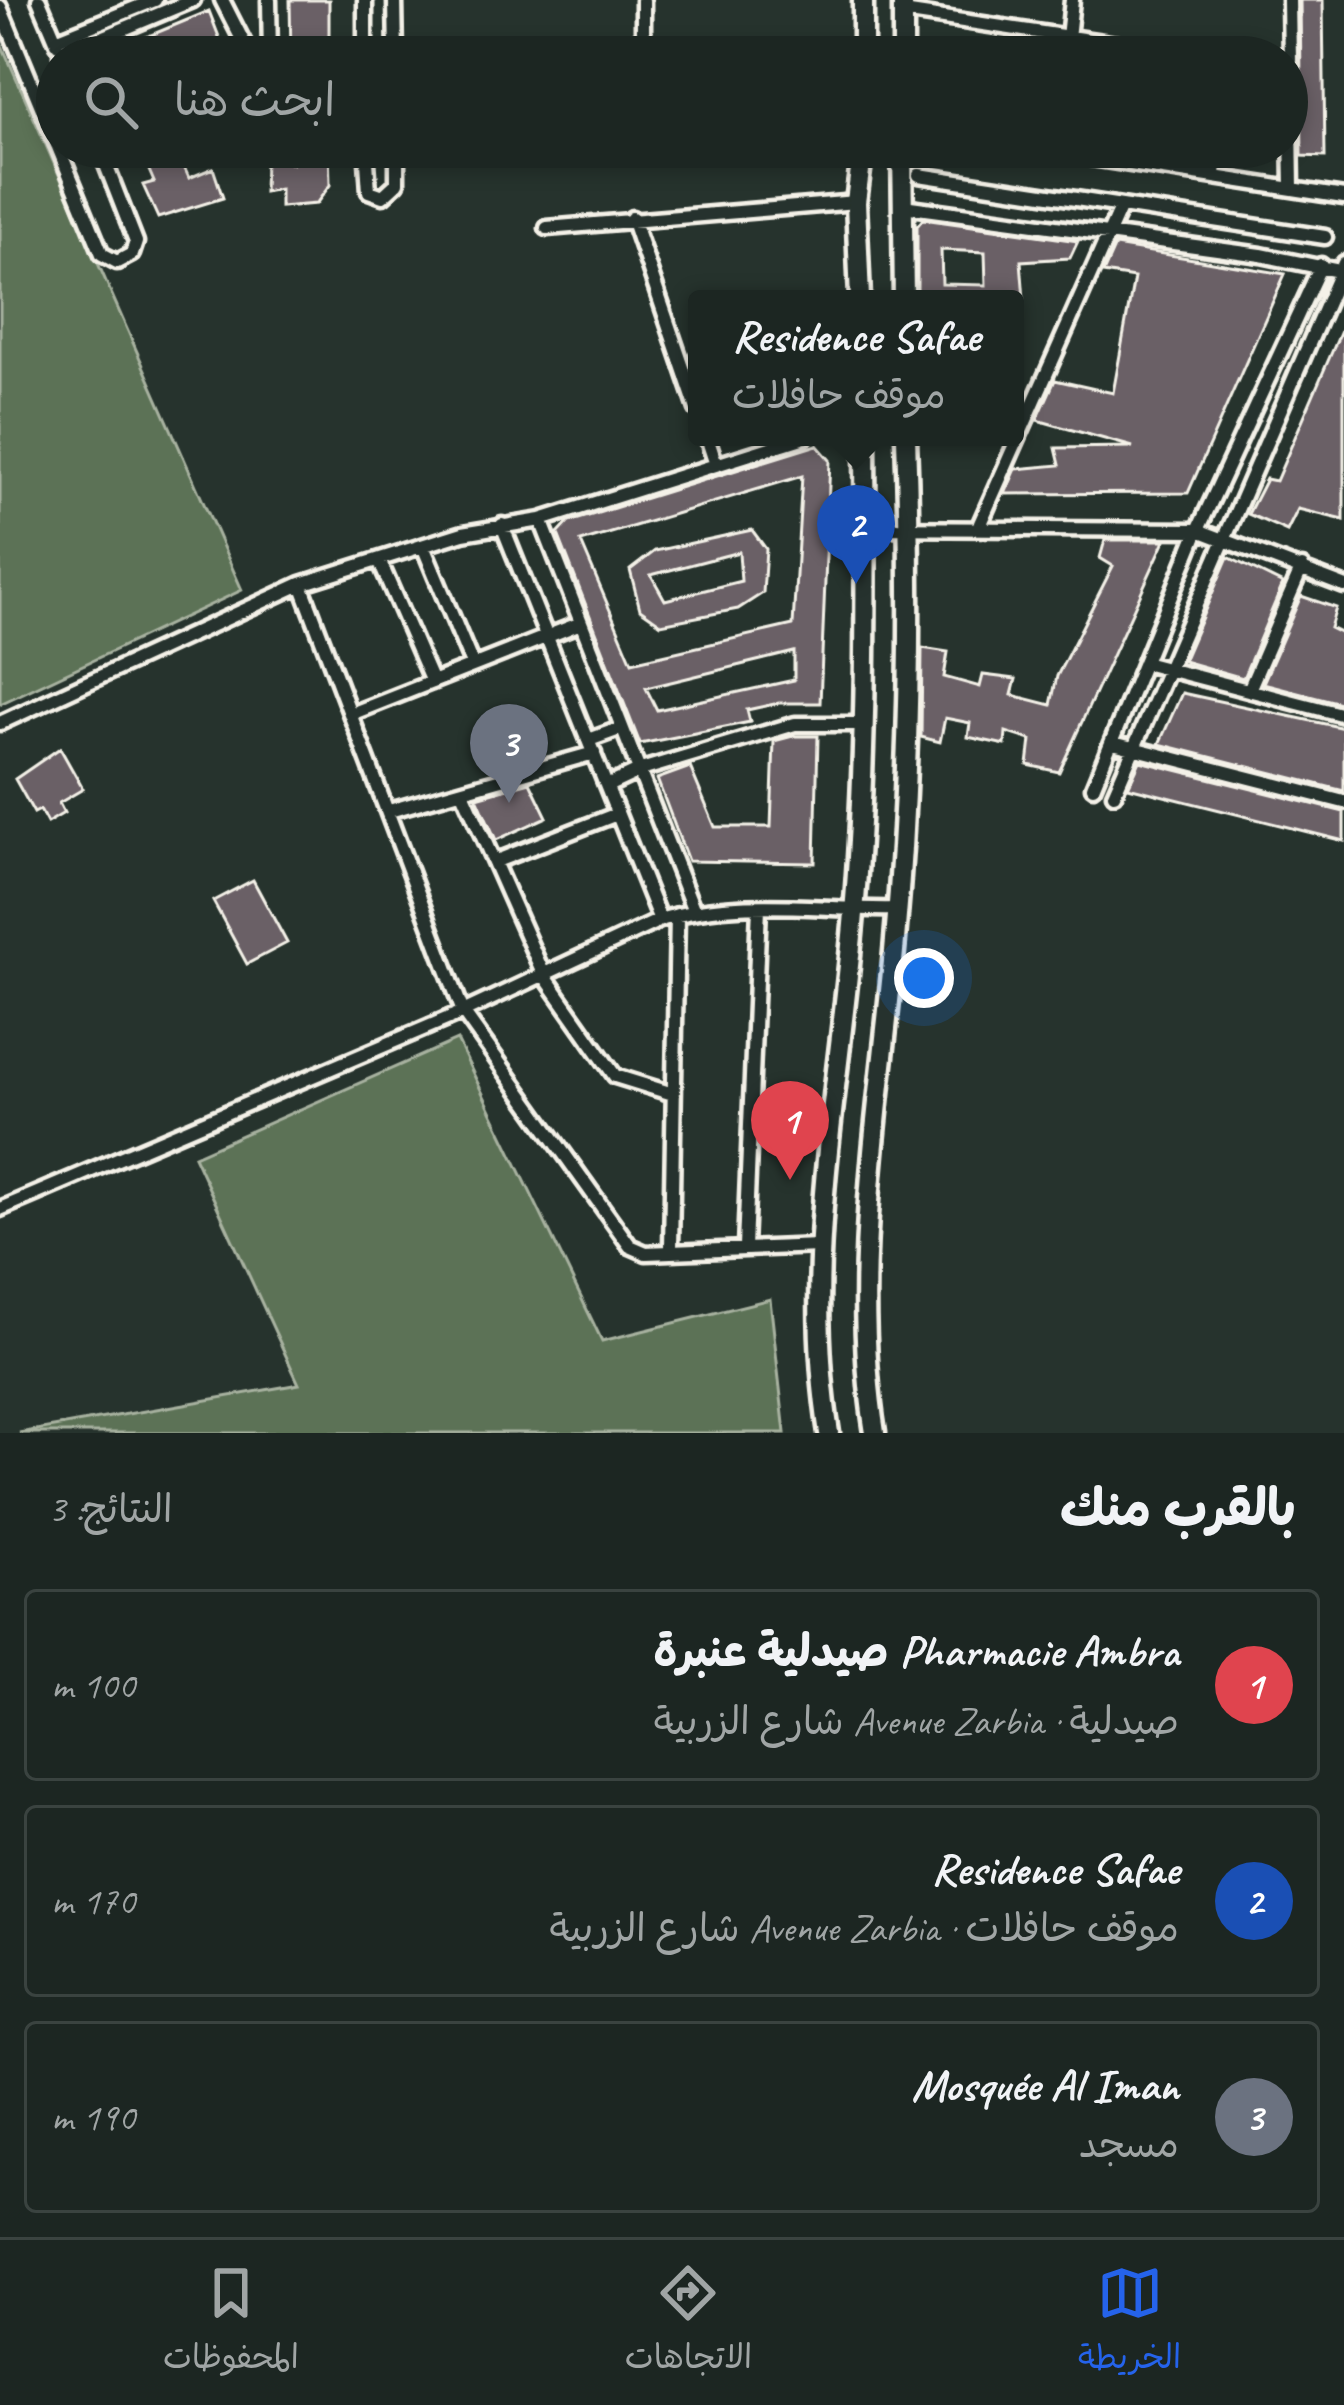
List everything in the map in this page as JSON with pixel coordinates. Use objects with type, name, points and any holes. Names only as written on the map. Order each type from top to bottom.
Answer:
[{"type":"main road","points":[[863,0],[863,36]]},
{"type":"main road","points":[[860,290],[856,202],[861,168]]},
{"type":"main road","points":[[902,168],[904,290]]},
{"type":"main road","points":[[829,1433],[819,1344],[819,1246],[854,910],[866,446]]},
{"type":"main road","points":[[875,1433],[868,1257],[898,909],[910,528],[906,446]]},
{"type":"street","points":[[39,0],[54,36]]},
{"type":"street","points":[[66,36],[155,0]]},
{"type":"street","points":[[109,36],[193,0]]},
{"type":"street","points":[[222,0],[240,36]]},
{"type":"street","points":[[269,0],[270,36]]},
{"type":"street","points":[[365,0],[365,36]]},
{"type":"street","points":[[395,0],[396,36]]},
{"type":"street","points":[[643,0],[643,36]]},
{"type":"street","points":[[1068,36],[1072,0]]},
{"type":"street","points":[[1286,1],[1287,36]]},
{"type":"street","points":[[903,6],[1063,36]]},
{"type":"street","points":[[0,7],[36,95]]},
{"type":"street","points":[[66,168],[102,254],[117,262],[132,254],[136,242],[107,168]]},
{"type":"street","points":[[366,168],[368,191],[383,196],[397,183],[397,168]]},
{"type":"street","points":[[1176,168],[1344,196]]},
{"type":"street","points":[[1214,168],[1214,174]]},
{"type":"street","points":[[1291,168],[1292,188]]},
{"type":"street","points":[[919,175],[1325,237]]},
{"type":"street","points":[[962,214],[966,182]]},
{"type":"street","points":[[548,228],[856,202]]},
{"type":"street","points":[[903,206],[1343,269],[1114,794]]},
{"type":"street","points":[[1024,424],[1121,206]]},
{"type":"street","points":[[632,218],[688,383]]},
{"type":"street","points":[[1261,255],[1265,228]]},
{"type":"street","points":[[1093,788],[1198,530],[1321,266]]},
{"type":"street","points":[[710,446],[715,462]]},
{"type":"street","points":[[0,723],[301,584],[502,524],[541,520],[773,446]]},
{"type":"street","points":[[978,528],[1014,446]]},
{"type":"street","points":[[1228,465],[1254,473]]},
{"type":"street","points":[[541,520],[694,910]]},
{"type":"street","points":[[502,524],[660,920]]},
{"type":"street","points":[[866,529],[1198,530],[1227,537],[1344,586]]},
{"type":"street","points":[[423,546],[472,664]]},
{"type":"street","points":[[379,560],[432,682]]},
{"type":"street","points":[[1250,691],[1302,567]]},
{"type":"street","points":[[301,584],[463,1012],[630,1246],[646,1253],[671,1248],[716,1253],[745,1247],[819,1246]]},
{"type":"street","points":[[351,715],[581,623]]},
{"type":"street","points":[[1144,663],[1344,715]]},
{"type":"street","points":[[607,786],[641,770],[795,724],[861,724]]},
{"type":"street","points":[[389,811],[463,792],[591,746],[622,728]]},
{"type":"street","points":[[1113,743],[1344,802]]},
{"type":"street","points":[[463,792],[544,974],[615,1076],[673,1094]]},
{"type":"street","points":[[494,862],[617,814]]},
{"type":"street","points":[[0,1209],[463,1012],[660,920],[694,910],[758,907],[898,909]]},
{"type":"street","points":[[745,1247],[758,907]]},
{"type":"street","points":[[671,1248],[677,915]]},
{"type":"green space","points":[[0,41],[36,123],[36,168],[56,168],[242,590],[0,704]]},
{"type":"green space","points":[[457,1040],[602,1341],[770,1299],[785,1433],[19,1433],[299,1384],[194,1156]]},
{"type":"building","points":[[290,0],[329,0],[329,36],[291,36]]},
{"type":"building","points":[[1300,0],[1323,0],[1325,157],[1308,156],[1308,36],[1300,36]]},
{"type":"building","points":[[209,11],[219,36],[149,36]]},
{"type":"building","points":[[148,168],[184,168],[189,178],[213,168],[223,198],[158,218],[143,185],[154,182]]},
{"type":"building","points":[[265,168],[330,168],[330,185],[316,204],[280,207],[280,189],[264,192]]},
{"type":"building","points":[[923,219],[1078,241],[1070,258],[1021,261],[1023,290],[917,290],[917,226]],"holes":[[[941,250],[985,252],[986,285],[942,284]]]},
{"type":"building","points":[[1115,246],[1285,274],[1188,493],[1005,494],[1016,469],[1060,465],[1056,448],[1133,447],[1037,420],[1055,380],[1113,393],[1134,278],[1103,273]]},
{"type":"building","points":[[1344,324],[1344,520],[1298,509],[1287,531],[1248,514],[1266,479],[1276,481]]},
{"type":"building","points":[[818,446],[830,460],[820,703],[779,703],[747,710],[750,722],[640,744],[558,534],[569,522]],"holes":[[[802,476],[793,625],[632,662],[581,542]],[[794,652],[794,680],[657,710],[646,688]]]},
{"type":"building","points":[[752,530],[766,549],[763,593],[738,609],[661,624],[640,609],[630,570],[655,551]],"holes":[[[739,552],[741,581],[665,600],[651,575]]]},
{"type":"building","points":[[1105,540],[1165,540],[1059,772],[1028,765],[1031,740],[1006,732],[1005,745],[968,737],[970,723],[945,718],[940,742],[921,737],[922,648],[948,652],[944,677],[980,687],[983,675],[1016,679],[1012,695],[1051,705],[1057,676],[1113,566],[1100,558]]},
{"type":"building","points":[[1228,557],[1283,584],[1243,678],[1183,661]]},
{"type":"building","points":[[1301,596],[1336,608],[1330,628],[1344,635],[1344,704],[1263,683]]},
{"type":"building","points":[[1182,693],[1344,728],[1344,791],[1159,744]]},
{"type":"building","points":[[818,736],[815,863],[688,861],[657,779],[690,767],[715,827],[771,827],[774,741]]},
{"type":"building","points":[[60,748],[83,789],[59,803],[64,813],[47,823],[40,810],[34,813],[15,779]]},
{"type":"building","points":[[1140,761],[1344,812],[1344,841],[1128,787]]},
{"type":"building","points":[[530,782],[547,817],[496,840],[477,797]]},
{"type":"building","points":[[253,880],[287,943],[247,964],[213,901]]},
{"type":"place","name":"Residence Safae","points":[[856,584]]},
{"type":"place","name":"Mosquée Al Iman","points":[[509,803]]},
{"type":"place","name":"Pharmacie Ambra صيدلية عنبرة","points":[[790,1180]]}]
